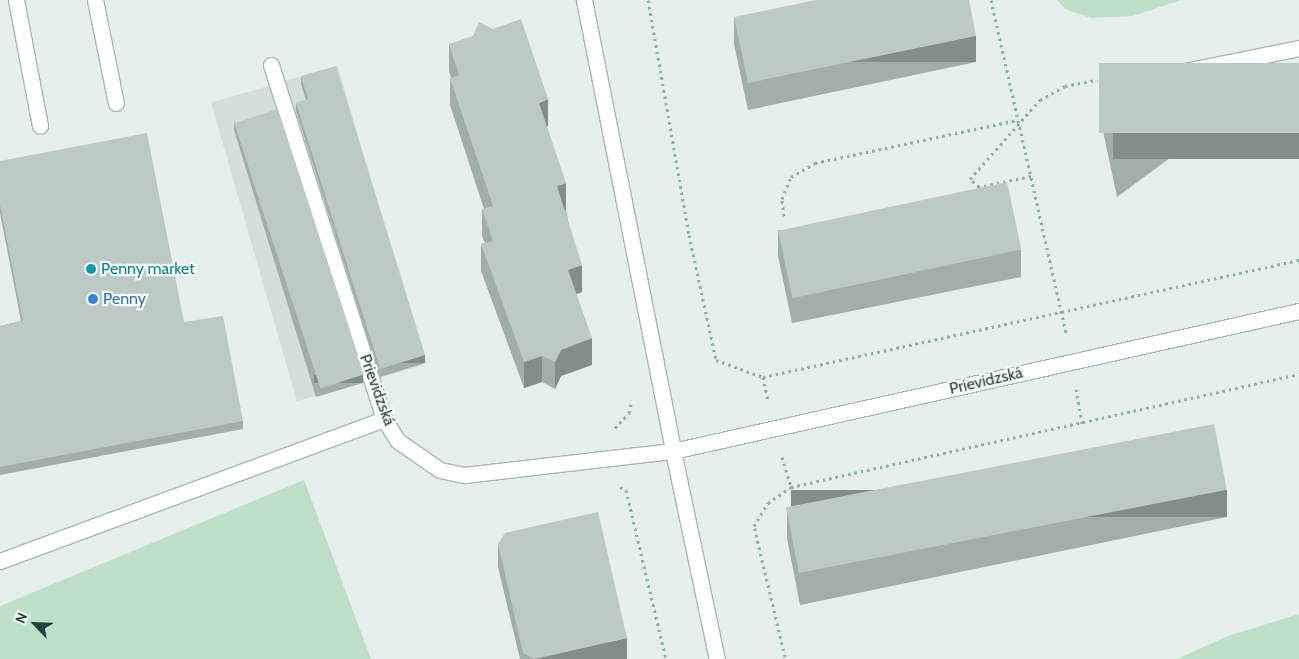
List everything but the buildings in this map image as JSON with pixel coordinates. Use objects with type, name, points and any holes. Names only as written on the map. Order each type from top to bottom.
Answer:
[{"type":"street","points":[[16,0],[40,126]]},
{"type":"street","points":[[95,0],[116,103]]},
{"type":"street","points":[[584,0],[673,451],[717,659]]},
{"type":"street","points":[[1125,83],[1299,48]]},
{"type":"street","name":"Prievidzská","points":[[271,65],[384,419],[415,457],[440,470],[464,475],[611,460],[673,451],[1299,311]]},
{"type":"street","points":[[0,561],[384,419]]},
{"type":"path","points":[[648,0],[689,235],[716,360],[764,377],[1062,310],[1299,260]]},
{"type":"path","points":[[991,0],[1062,310]]},
{"type":"path","points":[[1031,176],[979,187],[970,179],[1018,120],[1040,100],[1065,86],[1112,77],[1125,83]]},
{"type":"path","points":[[784,216],[782,199],[791,177],[815,163],[1018,120]]},
{"type":"path","points":[[784,657],[755,544],[754,526],[768,503],[791,487],[1299,374]]},
{"type":"path","points":[[611,460],[616,486],[626,490],[666,659]]},
{"type":"shaded area","points":[[338,66],[424,365],[297,401],[211,102]]},
{"type":"green space","points":[[1057,0],[1181,0],[1133,16],[1091,18],[1065,9]]},
{"type":"green space","points":[[304,480],[371,659],[0,659],[0,606]]},
{"type":"green space","points":[[1299,614],[1299,659],[1177,659],[1228,636]]},
{"type":"place","name":"Penny market","points":[[91,269]]},
{"type":"place","name":"Penny","points":[[93,299]]}]
